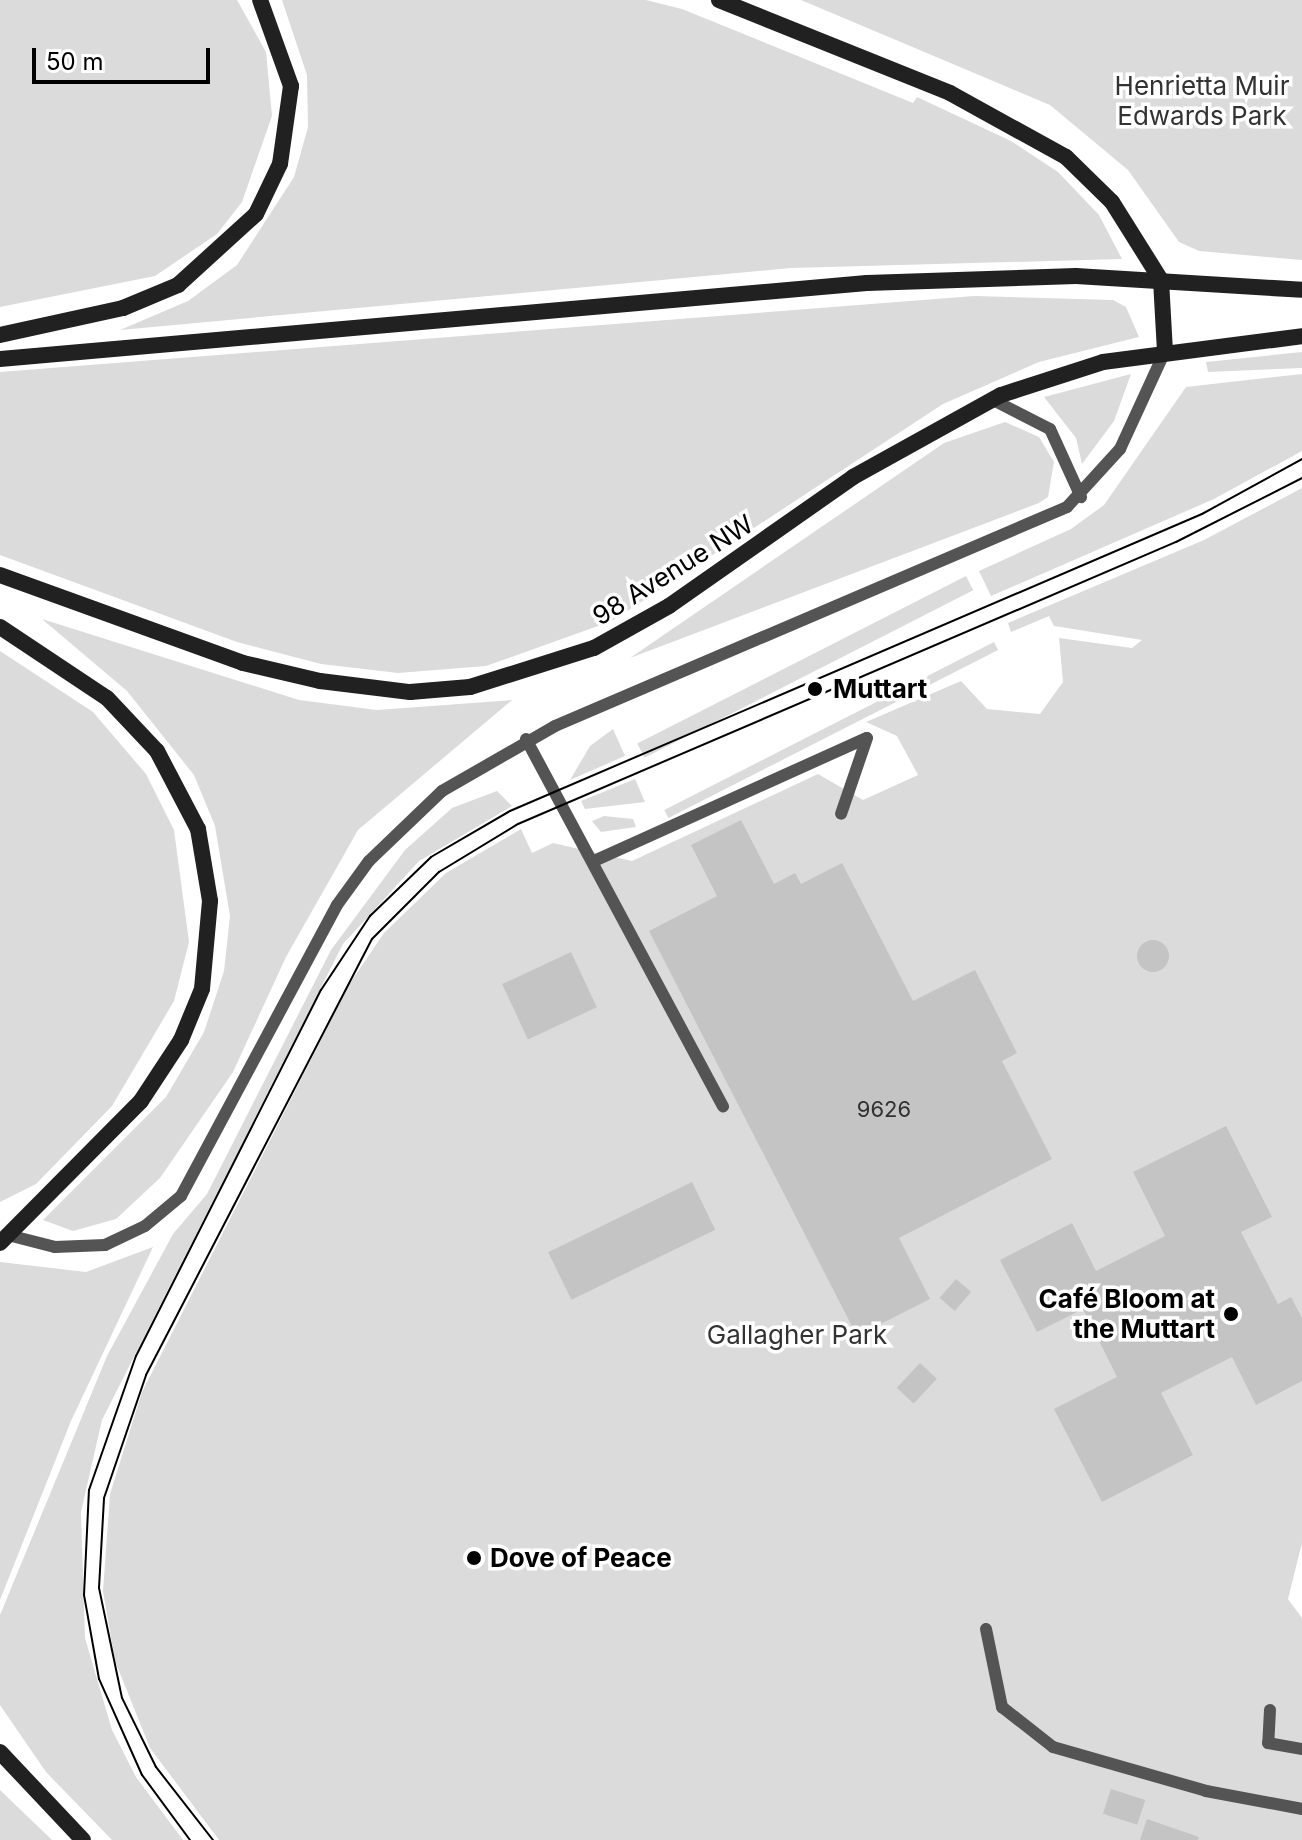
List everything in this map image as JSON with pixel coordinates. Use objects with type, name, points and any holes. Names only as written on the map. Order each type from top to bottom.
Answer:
[{"type":"main road","points":[[0,335],[123,308],[178,285],[256,214],[280,164],[291,86],[260,0]]},
{"type":"main road","points":[[719,0],[1011,122],[1066,157],[1112,202],[1161,280],[1165,351]]},
{"type":"main road","points":[[0,359],[867,283],[1161,280],[1302,290]]},
{"type":"main road","name":"98 Avenue NW","points":[[0,575],[243,663],[320,681],[410,692],[470,687],[594,648],[669,606],[877,462],[993,400],[1058,373],[1165,351],[1302,336]]},
{"type":"main road","points":[[0,627],[107,698],[157,751],[198,829],[210,901],[202,989],[181,1040],[141,1101],[4,1239]]},
{"type":"main road","points":[[0,1752],[83,1840]]},
{"type":"lane","points":[[4,1239],[84,1249],[130,1234],[168,1210],[191,1181],[353,882],[417,812],[526,739],[1081,497],[1139,418],[1165,351]]},
{"type":"lane","points":[[993,400],[1050,429],[1081,497]]},
{"type":"lane","points":[[594,861],[867,738],[841,814]]},
{"type":"lane","points":[[526,739],[723,1107]]},
{"type":"lane","points":[[986,1629],[1002,1707],[1053,1747],[1206,1791],[1302,1809]]},
{"type":"lane","points":[[1270,1710],[1268,1743],[1302,1749]]},
{"type":"green space","points":[[0,0],[237,0],[266,52],[272,116],[242,202],[217,234],[155,276],[0,307]]},
{"type":"green space","points":[[282,0],[646,0],[682,9],[913,103],[917,97],[1011,141],[1058,172],[1099,215],[1122,259],[791,268],[120,330],[188,301],[237,265],[294,177],[308,127],[307,75]]},
{"type":"green space","name":"Henrietta Muir Edwards Park","points":[[801,0],[1302,0],[1302,260],[1199,251],[1179,242],[1128,170],[1050,105]]},
{"type":"green space","points":[[974,296],[1113,300],[1126,307],[1139,337],[1039,362],[943,404],[612,621],[486,666],[398,673],[321,664],[237,642],[0,555],[0,372]]},
{"type":"green space","points":[[1302,352],[1302,368],[1208,372],[1206,362]]},
{"type":"green space","points":[[1131,374],[1114,421],[1082,464],[1076,438],[1044,397]]},
{"type":"green space","points":[[1302,374],[1302,451],[1214,499],[991,596],[979,571],[1071,529],[1104,505],[1186,387]]},
{"type":"green space","points":[[1005,422],[1039,437],[1054,462],[1048,497],[1039,503],[630,658],[944,443]]},
{"type":"green space","name":"Gallagher Park","points":[[1302,488],[1302,1543],[1288,1599],[1302,1618],[1302,1840],[219,1840],[150,1748],[115,1661],[103,1591],[110,1494],[142,1392],[350,983],[384,933],[446,873],[521,829],[532,853],[553,843],[632,861],[818,774],[863,800],[918,775],[897,736],[866,722],[961,681],[987,709],[1040,714],[1063,682],[1059,638],[1132,648],[1142,640],[1054,626],[1049,616],[1011,632],[1008,623],[1204,540]]},
{"type":"green space","points":[[966,576],[973,590],[644,758],[637,744]]},
{"type":"green space","points":[[42,619],[299,700],[377,710],[512,700],[358,830],[286,957],[233,1072],[160,1178],[116,1219],[73,1231],[43,1220],[166,1097],[204,1032],[224,971],[230,916],[215,826],[194,775],[127,691]]},
{"type":"green space","points":[[994,642],[998,650],[668,818],[664,810]]},
{"type":"green space","points":[[0,651],[93,712],[146,774],[174,830],[189,942],[174,1001],[112,1106],[36,1184],[0,1202]]},
{"type":"green space","points":[[613,729],[625,756],[570,780],[590,746]]},
{"type":"green space","points":[[635,779],[645,802],[585,809],[581,801]]},
{"type":"green space","points":[[497,791],[512,806],[419,861],[343,944],[102,1420],[81,1512],[85,1638],[112,1730],[136,1777],[183,1840],[112,1840],[46,1772],[0,1705],[0,1615],[107,1356],[173,1234],[207,1194],[331,950],[405,850],[452,808]]},
{"type":"green space","points":[[604,816],[633,819],[636,827],[601,832],[592,821]]},
{"type":"green space","points":[[153,1247],[71,1421],[0,1600],[0,1262],[86,1272]]},
{"type":"green space","points":[[0,1790],[52,1840],[0,1840]]},
{"type":"building","points":[[741,820],[774,884],[795,873],[801,884],[842,863],[913,1001],[975,970],[1017,1053],[1002,1061],[1052,1159],[899,1238],[930,1299],[857,1336],[649,931],[717,896],[691,845]]},
{"type":"building","points":[[1153,940],[1164,945],[1169,956],[1164,967],[1153,972],[1142,967],[1137,956],[1142,945]]},
{"type":"building","points":[[571,952],[597,1007],[528,1039],[502,984]]},
{"type":"building","points":[[1226,1126],[1272,1217],[1241,1232],[1278,1304],[1291,1297],[1302,1318],[1302,1381],[1256,1405],[1232,1357],[1161,1393],[1193,1455],[1102,1502],[1054,1409],[1117,1377],[1083,1309],[1037,1332],[1000,1260],[1072,1223],[1096,1271],[1165,1236],[1133,1172]]},
{"type":"building","points":[[692,1182],[715,1230],[571,1300],[548,1252]]},
{"type":"building","points":[[956,1279],[971,1292],[955,1311],[940,1298]]},
{"type":"building","points":[[920,1363],[937,1379],[914,1404],[897,1388]]},
{"type":"building","points":[[1111,1789],[1145,1800],[1137,1825],[1103,1814]]},
{"type":"building","points":[[1147,1819],[1199,1837],[1198,1840],[1140,1840]]},
{"type":"tram line","points":[[190,1840],[142,1775],[99,1679],[84,1595],[89,1490],[136,1356],[321,990],[370,916],[431,857],[510,811],[1202,514],[1302,459]]},
{"type":"tram line","points":[[213,1840],[156,1767],[122,1698],[99,1588],[104,1498],[146,1375],[372,939],[439,872],[518,824],[1176,542],[1302,478]]},
{"type":"place","name":"Muttart","points":[[815,689]]},
{"type":"place","name":"Café Bloom at the Muttart","points":[[1231,1314]]},
{"type":"place","name":"Dove of Peace","points":[[474,1558]]}]
